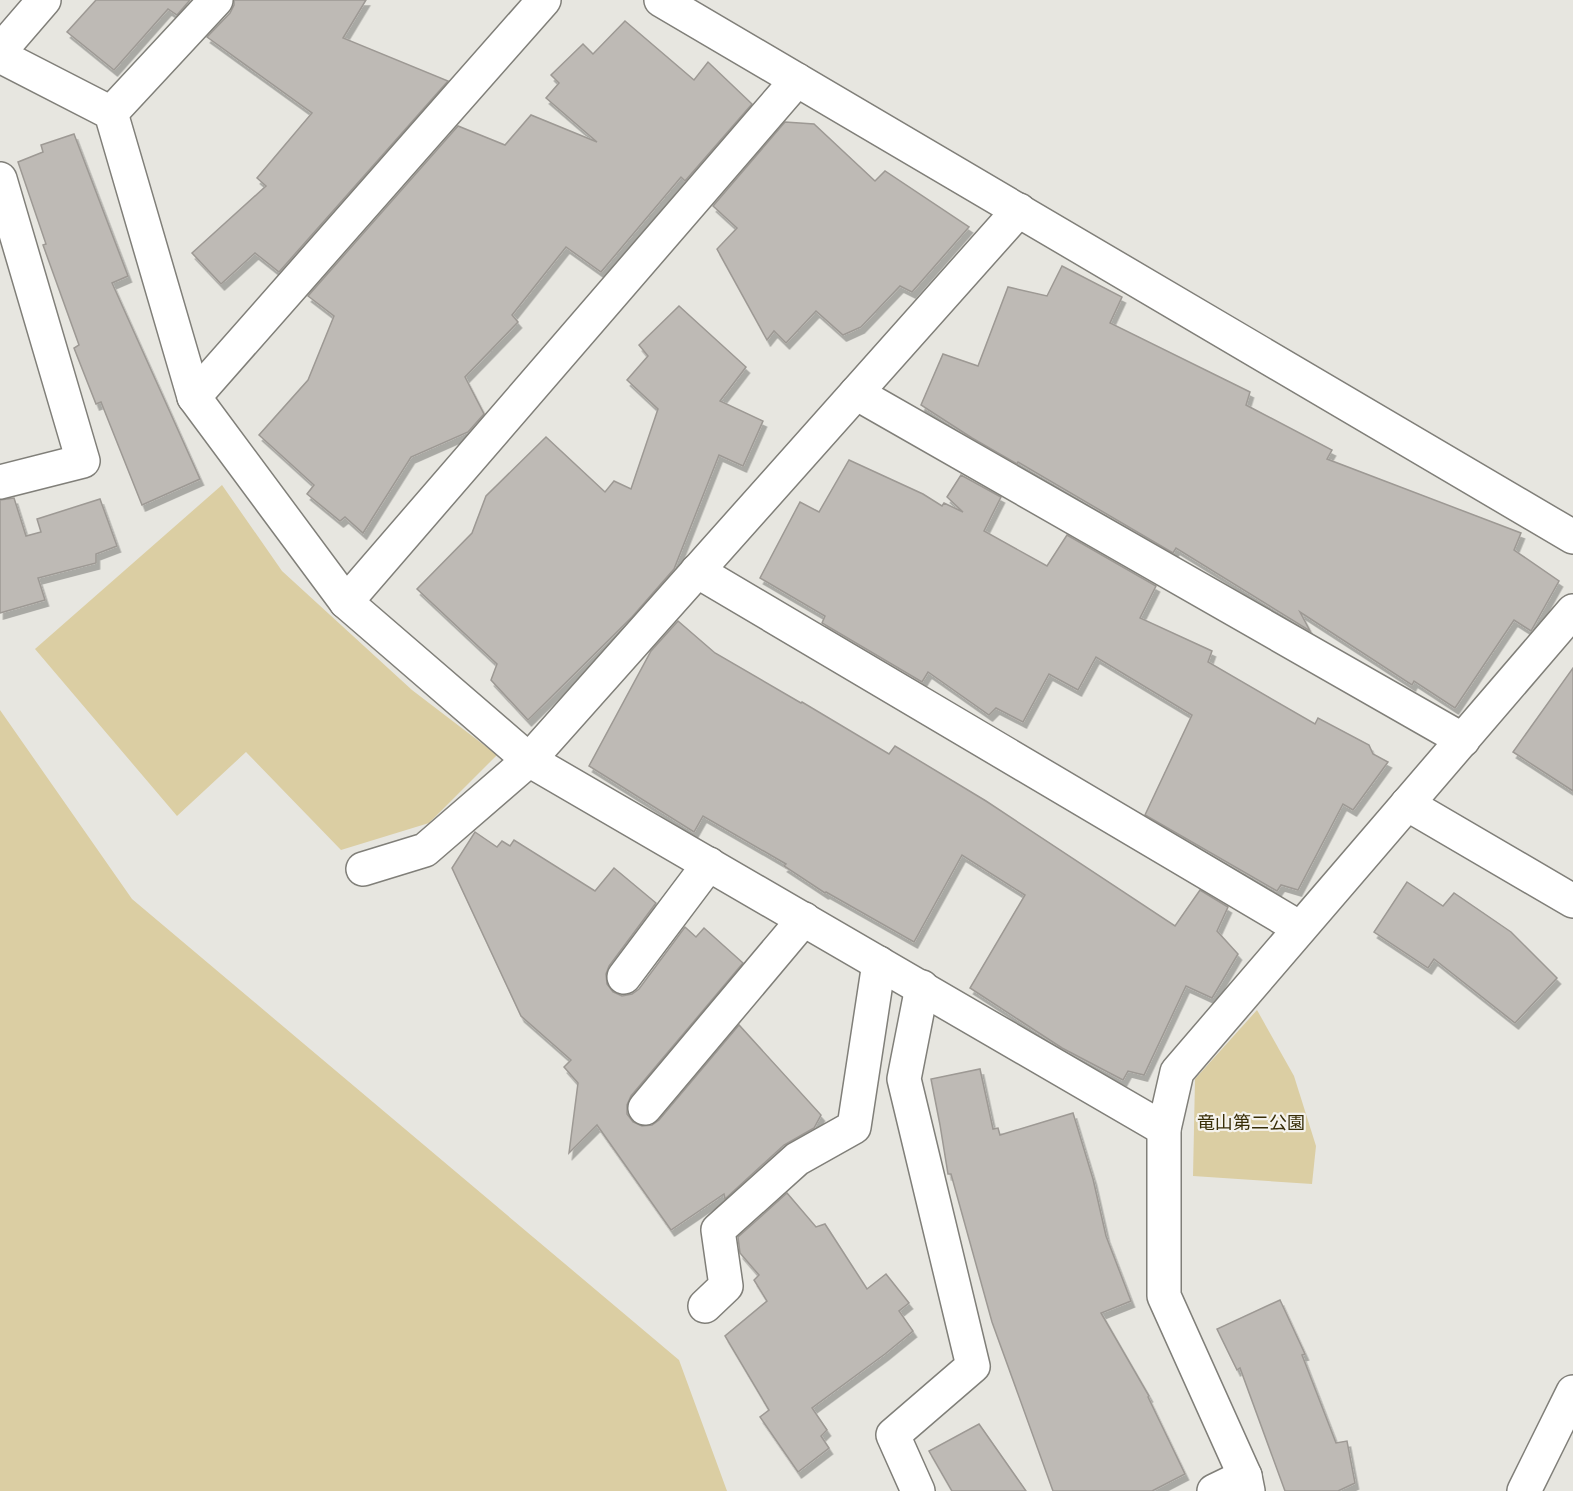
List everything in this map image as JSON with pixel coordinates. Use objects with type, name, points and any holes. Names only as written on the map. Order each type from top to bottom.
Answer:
[{"type":"street","points":[[0,51],[44,0]]},
{"type":"street","points":[[111,113],[216,0]]},
{"type":"street","points":[[194,397],[544,0]]},
{"type":"street","points":[[661,0],[1573,537]]},
{"type":"street","points":[[0,56],[111,113],[194,397],[346,602],[529,760],[1164,1129]]},
{"type":"street","points":[[346,602],[797,80]]},
{"type":"street","points":[[0,179],[83,460],[0,482]]},
{"type":"street","points":[[363,869],[425,850],[529,760],[1019,210]]},
{"type":"street","points":[[856,393],[1463,740]]},
{"type":"street","points":[[697,571],[1300,928]]},
{"type":"street","points":[[1214,1491],[1246,1484],[1164,1296],[1164,1129],[1178,1072],[1573,611]]},
{"type":"street","points":[[1407,804],[1573,901]]},
{"type":"street","points":[[624,977],[709,864]]},
{"type":"street","points":[[645,1108],[804,919]]},
{"type":"street","points":[[705,1305],[726,1286],[718,1230],[797,1159],[854,1127],[879,963]]},
{"type":"street","points":[[918,1491],[893,1435],[973,1366],[904,1079],[922,987]]},
{"type":"street","points":[[1524,1491],[1573,1392]]},
{"type":"green space","points":[[222,485],[282,571],[412,690],[497,755],[429,823],[341,850],[246,752],[177,816],[35,649]]},
{"type":"green space","points":[[0,710],[132,899],[679,1360],[727,1491],[0,1491]]},
{"type":"green space","name":"竜山第二公園","points":[[1257,1010],[1294,1076],[1316,1146],[1312,1184],[1193,1176],[1195,1079]]},
{"type":"building","points":[[96,0],[190,0],[177,15],[168,9],[114,70],[67,32]]},
{"type":"building","points":[[234,0],[366,0],[343,38],[448,81],[279,272],[255,253],[221,284],[192,253],[266,186],[257,178],[312,113],[207,37],[230,13]]},
{"type":"building","points":[[625,21],[694,80],[708,62],[752,104],[685,181],[681,177],[601,272],[566,247],[512,315],[518,322],[465,377],[484,414],[468,432],[411,457],[363,533],[345,517],[340,521],[307,494],[314,485],[259,435],[308,380],[334,316],[308,296],[458,126],[505,145],[531,115],[597,142],[546,98],[559,83],[551,75],[583,44],[593,54]]},
{"type":"building","points":[[785,122],[814,124],[875,181],[885,171],[969,227],[912,292],[900,286],[861,327],[843,335],[816,311],[786,343],[774,331],[767,340],[717,249],[737,228],[713,206]]},
{"type":"building","points":[[74,134],[128,276],[112,283],[200,479],[142,505],[101,402],[96,404],[74,348],[79,345],[43,245],[46,244],[18,162],[43,152],[41,145]]},
{"type":"building","points":[[1062,266],[1122,297],[1110,323],[1250,392],[1246,405],[1332,450],[1327,459],[1521,533],[1514,550],[1559,581],[1531,631],[1514,620],[1455,708],[1414,681],[1412,685],[1300,612],[1310,631],[1176,548],[1173,553],[1018,462],[1017,464],[972,438],[921,405],[943,354],[978,366],[1008,287],[1047,296]]},
{"type":"building","points":[[679,306],[746,367],[720,401],[763,421],[743,466],[719,455],[674,569],[632,617],[528,720],[491,680],[497,664],[417,589],[472,533],[486,496],[546,437],[605,492],[614,481],[631,489],[658,409],[627,380],[648,356],[639,345]]},
{"type":"building","points":[[849,460],[923,494],[942,506],[944,503],[963,512],[947,497],[961,475],[1001,497],[984,531],[1047,566],[1067,535],[1156,586],[1140,618],[1212,651],[1208,662],[1315,724],[1318,718],[1369,745],[1373,754],[1388,762],[1353,810],[1343,804],[1298,890],[1281,885],[1277,891],[1145,815],[1192,715],[1096,657],[1078,690],[1049,674],[1023,722],[996,708],[989,715],[928,672],[922,682],[822,623],[825,616],[760,578],[800,502],[819,512]]},
{"type":"building","points":[[14,498],[26,536],[41,532],[37,519],[100,499],[117,546],[96,554],[96,563],[38,578],[45,600],[0,613],[0,500]]},
{"type":"building","points":[[678,621],[715,653],[889,754],[895,746],[986,801],[1175,926],[1200,890],[1228,907],[1217,931],[1238,954],[1212,998],[1186,986],[1144,1075],[1128,1071],[1123,1080],[1062,1048],[970,988],[1025,895],[962,855],[914,942],[825,893],[784,866],[786,864],[703,816],[694,832],[589,766],[651,651]]},
{"type":"building","points":[[1573,668],[1573,791],[1513,752]]},
{"type":"building","points":[[475,832],[497,847],[502,841],[510,846],[514,840],[595,891],[614,868],[656,903],[609,966],[606,974],[607,984],[613,992],[622,996],[632,994],[639,989],[685,927],[696,937],[704,928],[743,963],[631,1096],[627,1105],[627,1114],[633,1122],[642,1126],[652,1125],[659,1120],[739,1025],[821,1115],[814,1128],[784,1145],[725,1199],[724,1194],[671,1230],[597,1125],[569,1153],[578,1083],[564,1067],[571,1060],[521,1016],[452,868]]},
{"type":"building","points":[[1407,882],[1443,906],[1454,893],[1511,932],[1557,978],[1515,1023],[1434,959],[1428,968],[1374,932]]},
{"type":"building","points":[[980,1069],[993,1129],[998,1128],[1000,1135],[1073,1113],[1093,1179],[1106,1236],[1131,1301],[1101,1313],[1149,1396],[1185,1474],[1152,1491],[1053,1491],[992,1322],[951,1174],[948,1174],[931,1079]]},
{"type":"building","points":[[787,1193],[816,1227],[825,1224],[867,1289],[886,1274],[909,1303],[899,1311],[913,1331],[812,1408],[827,1430],[821,1436],[829,1448],[798,1472],[760,1417],[769,1410],[725,1336],[767,1301],[754,1280],[759,1275],[740,1253],[738,1237]]},
{"type":"building","points":[[1280,1300],[1305,1354],[1302,1355],[1336,1443],[1347,1441],[1355,1483],[1338,1491],[1285,1491],[1240,1368],[1237,1370],[1217,1329]]},
{"type":"building","points":[[979,1424],[1026,1491],[952,1491],[929,1451]]}]
